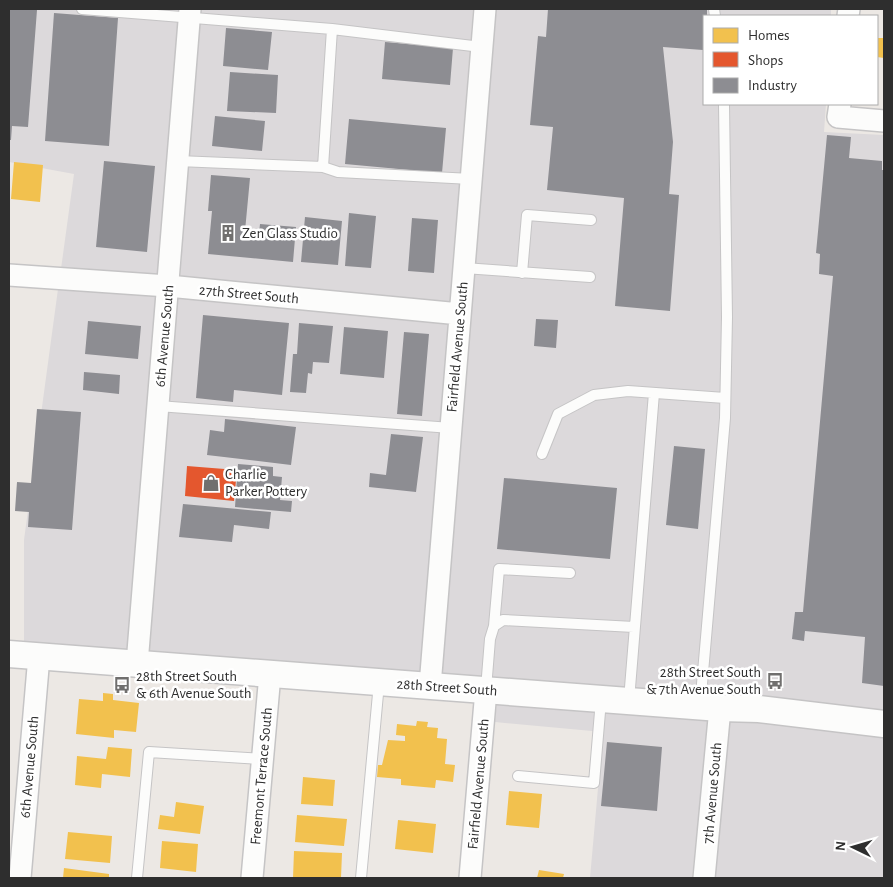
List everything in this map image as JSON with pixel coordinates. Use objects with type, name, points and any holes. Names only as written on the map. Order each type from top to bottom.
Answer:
[{"type":"street","name":"Fairfield Avenue South","points":[[430,686],[485,9]]},
{"type":"street","name":"6th Avenue South","points":[[137,664],[190,13]]},
{"type":"street","points":[[839,110],[884,121]]},
{"type":"street","name":"27th Street South","points":[[9,275],[168,286],[460,314]]},
{"type":"street","name":"28th Street South","points":[[9,654],[710,708],[759,708],[884,724]]},
{"type":"street","name":"6th Avenue South","points":[[20,878],[38,656]]},
{"type":"street","name":"Freemont Terrace South","points":[[252,878],[270,674]]},
{"type":"street","name":"Fairfield Avenue South","points":[[470,878],[486,690]]},
{"type":"street","name":"7th Avenue South","points":[[704,878],[710,708]]},
{"type":"lane","points":[[82,9],[190,13],[482,47]]},
{"type":"lane","points":[[323,167],[332,29]]},
{"type":"lane","points":[[710,708],[725,398],[727,316],[724,105]]},
{"type":"lane","points":[[178,161],[323,167],[338,172],[471,179]]},
{"type":"lane","points":[[522,273],[527,215],[591,220]]},
{"type":"lane","points":[[464,268],[590,277]]},
{"type":"lane","points":[[542,454],[558,414],[594,395],[628,391],[725,398]]},
{"type":"lane","points":[[629,702],[654,393]]},
{"type":"lane","points":[[158,406],[451,428]]},
{"type":"lane","points":[[486,690],[499,569],[570,573]]},
{"type":"lane","points":[[494,626],[503,620],[634,627]]},
{"type":"lane","points":[[361,878],[379,682]]},
{"type":"lane","points":[[518,776],[594,783],[602,699]]},
{"type":"lane","points":[[137,878],[149,752],[262,759]]},
{"type":"shaded area","points":[[9,9],[179,9],[157,276],[61,269],[74,174],[9,162]]},
{"type":"shaded area","points":[[201,9],[473,9],[450,303],[180,277]]},
{"type":"shaded area","points":[[496,9],[831,9],[831,15],[703,15],[703,105],[826,105],[824,132],[884,135],[884,714],[442,677]]},
{"type":"shaded area","points":[[58,289],[156,296],[127,653],[24,645],[24,540]]},
{"type":"shaded area","points":[[178,297],[448,323],[420,675],[149,655]]},
{"type":"shaded area","points":[[497,701],[708,718],[692,878],[590,878],[603,732],[495,722]]},
{"type":"shaded area","points":[[730,718],[884,734],[884,878],[715,878]]},
{"type":"building: Homes","points":[[878,38],[884,38],[884,58],[878,57]]},
{"type":"building: Homes","points":[[14,162],[43,165],[40,202],[11,199]]},
{"type":"building: Homes","points":[[103,693],[113,694],[113,700],[139,703],[136,732],[114,730],[114,738],[76,734],[79,699],[103,701]]},
{"type":"building: Homes","points":[[417,721],[428,722],[427,727],[438,728],[437,738],[447,739],[445,764],[455,765],[453,782],[436,780],[435,788],[401,785],[401,779],[377,777],[378,765],[382,765],[388,740],[405,741],[405,736],[396,735],[397,724],[416,726]]},
{"type":"building: Homes","points":[[108,747],[132,749],[130,777],[102,774],[101,788],[75,785],[77,756],[106,759]]},
{"type":"building: Homes","points":[[303,777],[335,780],[333,806],[301,804]]},
{"type":"building: Homes","points":[[509,791],[542,794],[539,828],[506,825]]},
{"type":"building: Homes","points":[[176,802],[204,806],[200,834],[158,829],[160,815],[174,817]]},
{"type":"building: Homes","points":[[297,815],[347,819],[344,846],[295,842]]},
{"type":"building: Homes","points":[[398,820],[436,824],[433,853],[395,849]]},
{"type":"building: Homes","points":[[68,832],[112,836],[110,863],[65,859]]},
{"type":"building: Homes","points":[[162,841],[198,844],[196,872],[160,868]]},
{"type":"building: Homes","points":[[294,851],[342,853],[341,878],[293,878]]},
{"type":"building: Homes","points":[[64,868],[109,874],[109,878],[63,878]]},
{"type":"building: Homes","points":[[539,870],[564,874],[563,878],[537,878]]},
{"type":"building: Shops","name":"Charlie Parker Pottery","points":[[187,466],[237,470],[234,501],[185,496]]},
{"type":"building: Industry","points":[[9,9],[37,10],[28,127],[12,126],[11,140],[9,140]]},
{"type":"building: Industry","points":[[548,9],[707,9],[707,15],[703,15],[703,50],[663,47],[673,142],[669,194],[679,195],[670,311],[615,306],[624,198],[547,190],[553,127],[530,125],[538,36],[546,37]]},
{"type":"building: Industry","points":[[54,13],[118,18],[109,146],[45,141]]},
{"type":"building: Industry","points":[[226,28],[272,32],[268,70],[223,66]]},
{"type":"building: Industry","points":[[385,42],[453,48],[450,85],[382,79]]},
{"type":"building: Industry","points":[[230,72],[278,75],[276,113],[227,111]]},
{"type":"building: Industry","points":[[215,116],[265,121],[262,151],[212,146]]},
{"type":"building: Industry","points":[[349,119],[446,128],[442,173],[345,164]]},
{"type":"building: Industry","points":[[827,135],[851,137],[849,158],[882,161],[882,170],[884,170],[884,686],[862,683],[865,637],[805,631],[804,641],[792,639],[795,612],[803,612],[833,276],[819,274],[820,254],[816,253]]},
{"type":"building: Industry","points":[[104,161],[155,166],[147,252],[96,247]]},
{"type":"building: Industry","name":"Zen Glass Studio","points":[[211,175],[250,178],[245,231],[259,233],[260,224],[296,227],[293,262],[208,254],[212,211],[208,211]]},
{"type":"building: Industry","points":[[349,213],[376,216],[371,268],[345,266]]},
{"type":"building: Industry","points":[[305,217],[342,221],[338,265],[301,262]]},
{"type":"building: Industry","points":[[412,218],[438,220],[434,273],[408,271]]},
{"type":"building: Industry","points":[[203,315],[289,323],[282,395],[234,390],[233,402],[196,398]]},
{"type":"building: Industry","points":[[536,319],[558,320],[556,348],[534,346]]},
{"type":"building: Industry","points":[[88,321],[141,326],[138,359],[85,354]]},
{"type":"building: Industry","points":[[299,323],[333,326],[329,363],[313,362],[312,374],[308,373],[306,393],[290,392],[293,354],[297,354]]},
{"type":"building: Industry","points":[[344,327],[388,331],[384,378],[340,374]]},
{"type":"building: Industry","points":[[404,332],[429,334],[422,416],[397,414]]},
{"type":"building: Industry","points":[[84,372],[120,375],[119,394],[83,390]]},
{"type":"building: Industry","points":[[37,409],[81,412],[72,530],[28,527],[29,512],[15,511],[17,482],[31,483]]},
{"type":"building: Industry","points":[[225,419],[296,427],[291,465],[207,455],[210,430],[224,432]]},
{"type":"building: Industry","points":[[391,434],[423,437],[416,492],[369,487],[370,473],[386,475]]},
{"type":"building: Industry","points":[[674,446],[705,449],[698,529],[666,525]]},
{"type":"building: Industry","points":[[238,464],[273,467],[273,476],[282,477],[280,500],[292,501],[291,512],[235,507]]},
{"type":"building: Industry","points":[[504,478],[617,488],[610,559],[497,549]]},
{"type":"building: Industry","points":[[183,504],[271,512],[269,529],[234,525],[232,542],[179,537]]},
{"type":"building: Industry","points":[[607,742],[662,747],[657,811],[601,806]]},
{"type":"place","name":"Zen Glass Studio","points":[[228,233]]},
{"type":"place","name":"Charlie Parker Pottery","points":[[211,483]]},
{"type":"place","name":"28th Street South & 7th Avenue South","points":[[775,681]]},
{"type":"place","name":"28th Street South & 6th Avenue South","points":[[122,685]]}]
